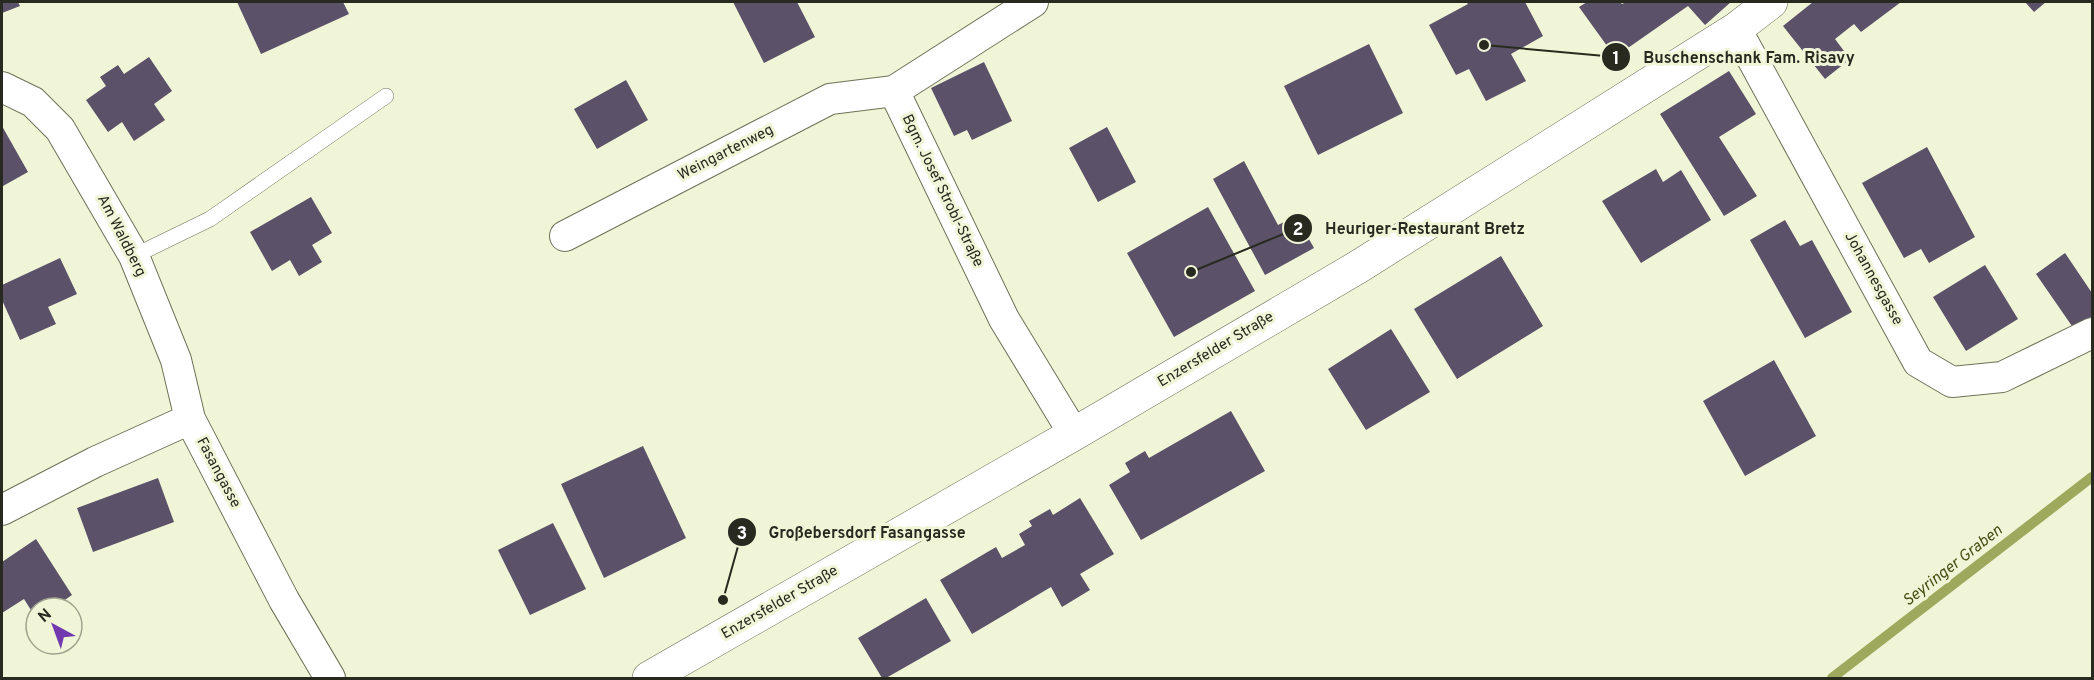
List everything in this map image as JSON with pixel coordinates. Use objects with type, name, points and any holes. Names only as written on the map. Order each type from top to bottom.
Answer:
[{"type":"street","points":[[894,91],[1033,2]]},
{"type":"street","name":"Enzersfelder Straße","points":[[649,678],[1074,434],[1358,267],[1736,28],[1771,2]]},
{"type":"street","name":"Johannesgasse","points":[[1736,28],[1918,362],[1952,382],[2002,377],[2092,333]]},
{"type":"street","name":"Am Waldberg","points":[[2,87],[33,102],[60,129],[134,256],[176,360],[190,419]]},
{"type":"street","name":"Weingartenweg","points":[[566,236],[830,99],[894,91]]},
{"type":"street","name":"Bgm. Josef Strobl-Straße","points":[[894,91],[1004,319],[1074,434]]},
{"type":"street","name":"Fasangasse","points":[[2,510],[95,462],[190,419],[285,600],[330,678]]},
{"type":"lane","points":[[134,256],[210,219],[386,96]]},
{"type":"building","points":[[2,2],[18,2],[20,6],[2,13]]},
{"type":"building","points":[[237,2],[343,2],[349,14],[261,54]]},
{"type":"building","points":[[733,2],[797,2],[815,37],[764,63]]},
{"type":"building","points":[[1466,2],[1525,2],[1543,36],[1511,54],[1526,81],[1486,101],[1469,69],[1456,75],[1429,25],[1468,4]]},
{"type":"building","points":[[1587,2],[1620,2],[1622,4],[1626,2],[1731,2],[1705,25],[1688,6],[1615,57],[1579,7]]},
{"type":"building","points":[[1813,2],[1901,2],[1861,32],[1854,24],[1835,39],[1850,59],[1825,79],[1783,26]]},
{"type":"building","points":[[2025,2],[2046,2],[2034,12]]},
{"type":"building","points":[[1369,44],[1403,113],[1318,155],[1284,86]]},
{"type":"building","points":[[149,57],[172,91],[154,104],[165,120],[134,141],[122,122],[108,132],[86,100],[106,86],[100,77],[118,65],[124,74]]},
{"type":"building","points":[[984,62],[1012,121],[972,140],[967,130],[954,136],[931,88]]},
{"type":"building","points":[[1729,71],[1756,114],[1719,137],[1757,196],[1724,216],[1660,114]]},
{"type":"building","points":[[626,80],[648,120],[597,149],[574,109]]},
{"type":"building","points":[[2,126],[28,172],[3,186],[2,184]]},
{"type":"building","points":[[1107,127],[1136,182],[1098,202],[1069,148]]},
{"type":"building","points":[[1927,147],[1975,237],[1929,263],[1921,249],[1904,258],[1862,183]]},
{"type":"building","points":[[1244,161],[1278,225],[1296,216],[1314,248],[1265,275],[1213,179]]},
{"type":"building","points":[[1656,169],[1663,182],[1681,170],[1711,220],[1641,263],[1602,201]]},
{"type":"building","points":[[311,197],[332,233],[312,245],[322,262],[299,276],[290,260],[272,271],[250,232]]},
{"type":"building","points":[[1208,207],[1255,291],[1174,337],[1127,253]]},
{"type":"building","points":[[1785,220],[1800,246],[1812,240],[1852,312],[1805,338],[1750,240]]},
{"type":"building","points":[[2065,253],[2092,293],[2092,316],[2074,329],[2036,274]]},
{"type":"building","points":[[1501,256],[1543,326],[1457,379],[1414,309]]},
{"type":"building","points":[[60,258],[77,294],[48,307],[56,324],[20,340],[2,300],[2,285]]},
{"type":"building","points":[[1985,265],[2018,319],[1966,351],[1933,297]]},
{"type":"building","points":[[1391,329],[1430,392],[1366,430],[1328,369]]},
{"type":"building","points":[[1774,360],[1816,436],[1745,476],[1703,401]]},
{"type":"building","points":[[1231,411],[1265,471],[1141,540],[1109,485],[1130,472],[1125,463],[1145,451],[1149,458]]},
{"type":"building","points":[[643,446],[686,538],[604,578],[561,484]]},
{"type":"building","points":[[158,478],[174,522],[93,552],[77,508]]},
{"type":"building","points":[[1080,498],[1114,554],[1080,574],[1090,590],[1062,607],[1051,587],[972,634],[940,580],[996,547],[1002,558],[1025,545],[1019,534],[1032,526],[1029,521],[1050,509],[1053,515]]},
{"type":"building","points":[[553,523],[586,589],[530,615],[498,550]]},
{"type":"building","points":[[36,539],[72,595],[24,596],[24,599],[2,613],[2,562]]},
{"type":"building","points":[[926,598],[951,641],[886,678],[882,678],[858,638]]},
{"type":"waterway","name":"Seyringer Graben","points":[[1832,678],[2092,477]]},
{"type":"place","name":"Buschenschank Fam. Risavy","points":[[1484,45]]},
{"type":"place","name":"Heuriger-Restaurant Bretz","points":[[1191,272]]},
{"type":"place","name":"Großebersdorf Fasangasse","points":[[723,600]]}]
